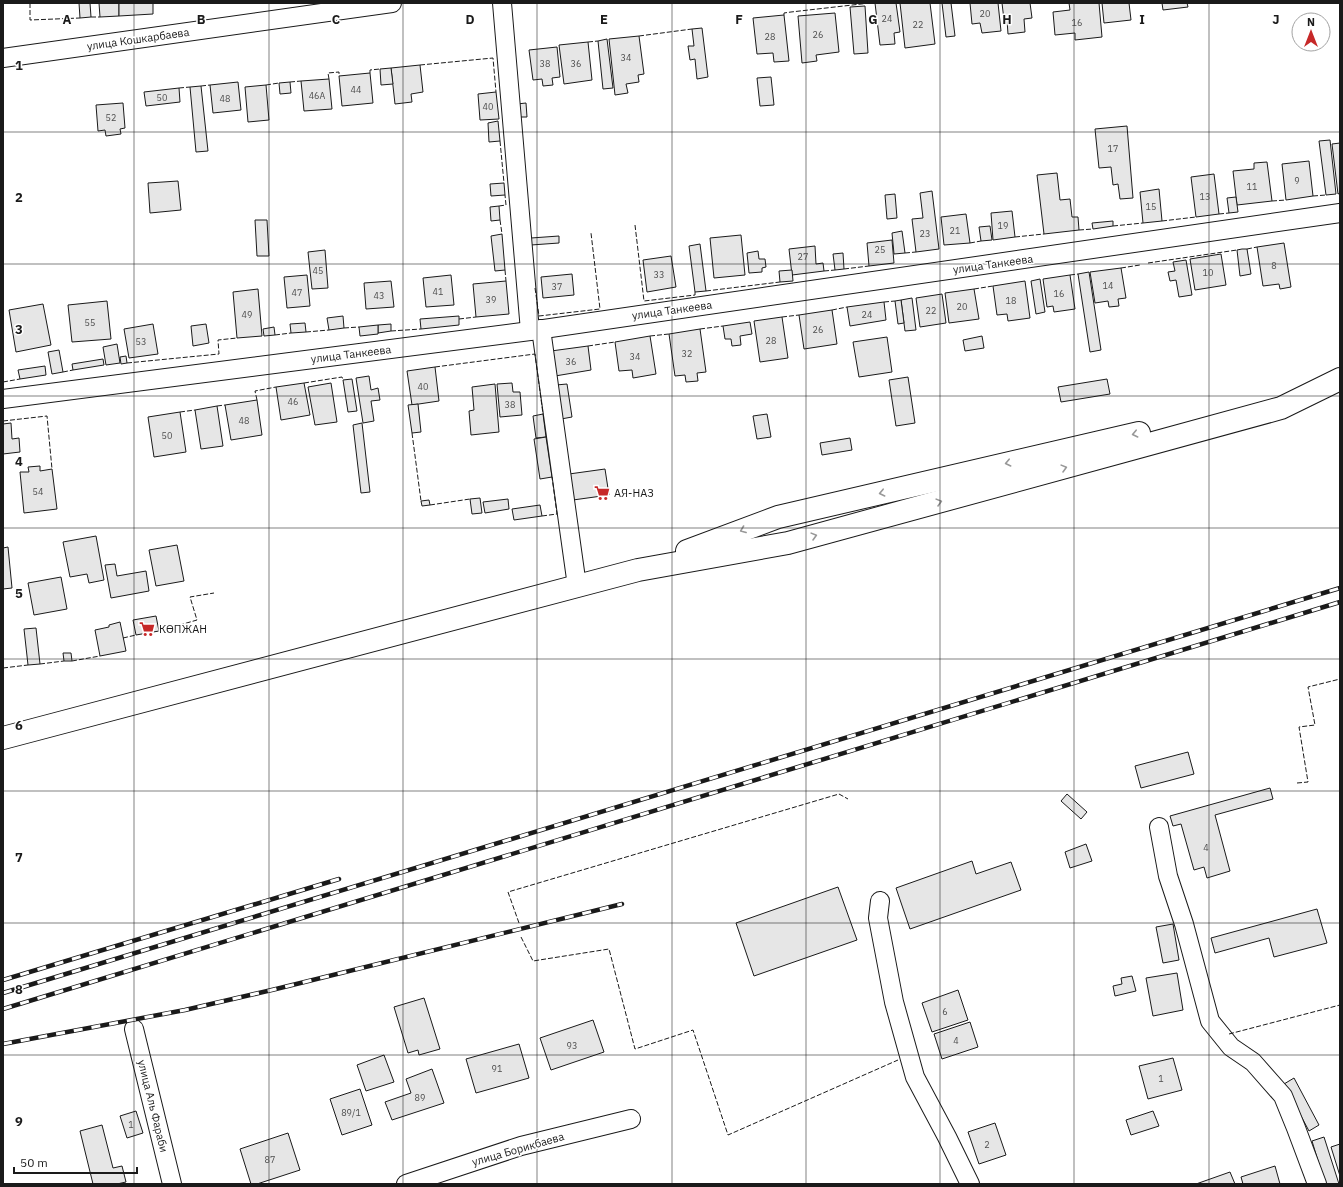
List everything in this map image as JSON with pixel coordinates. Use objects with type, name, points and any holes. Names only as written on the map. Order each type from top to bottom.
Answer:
[{"type":"main road","points":[[3,738],[638,570],[788,543],[1281,408],[1340,379]]},
{"type":"main road","points":[[638,570],[778,517],[1144,432],[1216,427]]},
{"type":"main road","points":[[778,517],[773,527],[775,537],[788,543]]},
{"type":"street","name":"улица Кошкарбаева","points":[[3,58],[392,3]]},
{"type":"street","points":[[502,3],[536,330],[577,586]]},
{"type":"street","name":"улица Танкеева","points":[[3,399],[536,330],[1340,213]]},
{"type":"street","points":[[1159,827],[1168,876],[1184,924],[1210,1021],[1231,1047],[1253,1062],[1283,1096],[1317,1184]]},
{"type":"street","points":[[880,900],[878,918],[894,1002],[915,1078],[947,1137],[970,1184]]},
{"type":"street","name":"улица Аль Фараби","points":[[134,1029],[172,1184]]},
{"type":"street","name":"улица Борикбаева","points":[[406,1184],[521,1146],[631,1119]]},
{"type":"building","points":[[79,3],[90,3],[91,17],[80,18]]},
{"type":"building","points":[[99,3],[119,3],[119,16],[100,17]]},
{"type":"building","points":[[119,3],[153,3],[153,14],[119,16]]},
{"type":"building","points":[[875,3],[896,3],[900,32],[894,33],[895,44],[880,45]]},
{"type":"building","points":[[900,3],[930,3],[935,44],[905,48]]},
{"type":"building","points":[[942,3],[951,3],[955,36],[946,37]]},
{"type":"building","points":[[970,3],[998,3],[1001,31],[982,33],[980,23],[972,24]]},
{"type":"building","points":[[1002,3],[1030,3],[1032,18],[1024,19],[1025,32],[1008,34],[1007,20],[1004,20]]},
{"type":"building","points":[[1069,3],[1099,3],[1102,37],[1075,40],[1075,33],[1055,35],[1053,12],[1070,10]]},
{"type":"building","points":[[1102,3],[1129,3],[1131,20],[1104,23]]},
{"type":"building","points":[[1162,3],[1187,3],[1188,7],[1163,10]]},
{"type":"building","points":[[865,6],[868,53],[854,54],[850,7]]},
{"type":"building","points":[[835,13],[839,52],[816,55],[817,61],[802,63],[798,16]]},
{"type":"building","points":[[784,15],[789,61],[774,62],[773,53],[757,54],[753,18]]},
{"type":"building","points":[[702,28],[708,77],[697,79],[695,59],[690,60],[688,46],[694,46],[692,29]]},
{"type":"building","points":[[639,36],[644,74],[638,75],[639,82],[626,84],[628,93],[615,95],[609,39]]},
{"type":"building","points":[[607,39],[613,88],[603,89],[598,41]]},
{"type":"building","points":[[588,42],[592,80],[564,84],[559,45]]},
{"type":"building","points":[[557,47],[560,77],[552,78],[553,85],[543,86],[542,79],[533,80],[529,50]]},
{"type":"building","points":[[420,65],[423,92],[411,94],[412,102],[395,104],[391,68]]},
{"type":"building","points":[[391,68],[393,84],[381,85],[380,69]]},
{"type":"building","points":[[370,73],[373,103],[342,106],[339,76]]},
{"type":"building","points":[[771,77],[774,105],[760,106],[757,78]]},
{"type":"building","points":[[329,79],[332,109],[304,111],[301,81]]},
{"type":"building","points":[[238,82],[241,110],[213,113],[210,85]]},
{"type":"building","points":[[290,82],[291,93],[280,94],[279,83]]},
{"type":"building","points":[[266,85],[269,120],[248,122],[245,87]]},
{"type":"building","points":[[201,86],[208,151],[196,152],[190,87]]},
{"type":"building","points":[[179,88],[180,102],[146,106],[144,92]]},
{"type":"building","points":[[496,92],[499,119],[480,120],[478,94]]},
{"type":"building","points":[[123,103],[125,128],[120,129],[121,134],[106,136],[105,130],[98,131],[96,105]]},
{"type":"building","points":[[526,103],[527,117],[518,117],[517,104]]},
{"type":"building","points":[[498,121],[500,141],[489,142],[488,123]]},
{"type":"building","points":[[1127,126],[1133,198],[1120,199],[1118,184],[1113,185],[1111,167],[1099,168],[1095,129]]},
{"type":"building","points":[[1330,140],[1336,194],[1326,195],[1319,141]]},
{"type":"building","points":[[1340,143],[1340,193],[1338,194],[1332,144]]},
{"type":"building","points":[[1309,161],[1313,196],[1286,200],[1282,164]]},
{"type":"building","points":[[1267,162],[1272,201],[1237,205],[1233,171],[1254,169],[1254,163]]},
{"type":"building","points":[[1057,173],[1060,200],[1070,199],[1072,217],[1078,217],[1079,230],[1044,234],[1037,175]]},
{"type":"building","points":[[1214,174],[1219,214],[1196,217],[1191,177]]},
{"type":"building","points":[[178,181],[181,210],[150,213],[148,183]]},
{"type":"building","points":[[504,183],[505,195],[491,196],[490,184]]},
{"type":"building","points":[[1159,189],[1162,221],[1143,223],[1140,192]]},
{"type":"building","points":[[932,191],[939,249],[916,252],[912,219],[923,218],[920,193]]},
{"type":"building","points":[[895,194],[897,218],[887,219],[885,195]]},
{"type":"building","points":[[1236,197],[1238,212],[1229,213],[1227,198]]},
{"type":"building","points":[[499,206],[500,220],[491,221],[490,207]]},
{"type":"building","points":[[1012,211],[1015,237],[993,240],[991,213]]},
{"type":"building","points":[[966,214],[970,243],[944,245],[941,217]]},
{"type":"building","points":[[255,220],[267,220],[269,256],[257,256]]},
{"type":"building","points":[[1113,221],[1113,226],[1093,229],[1092,223]]},
{"type":"building","points":[[990,226],[992,240],[981,241],[979,227]]},
{"type":"building","points":[[902,231],[905,253],[894,254],[892,233]]},
{"type":"building","points":[[502,234],[505,270],[495,271],[491,236]]},
{"type":"building","points":[[741,235],[745,275],[714,278],[710,238]]},
{"type":"building","points":[[559,236],[559,243],[531,245],[531,238]]},
{"type":"building","points":[[892,240],[894,263],[869,266],[867,243]]},
{"type":"building","points":[[1284,243],[1291,287],[1280,289],[1279,284],[1263,286],[1257,247]]},
{"type":"building","points":[[700,244],[706,291],[695,292],[689,246]]},
{"type":"building","points":[[815,246],[816,264],[823,263],[824,271],[792,275],[789,249]]},
{"type":"building","points":[[1247,249],[1251,274],[1240,276],[1237,250]]},
{"type":"building","points":[[325,250],[328,288],[312,289],[308,252]]},
{"type":"building","points":[[758,251],[759,259],[765,259],[766,267],[762,268],[762,272],[749,273],[747,253]]},
{"type":"building","points":[[843,253],[844,269],[835,270],[833,254]]},
{"type":"building","points":[[1221,254],[1226,285],[1195,290],[1190,259]]},
{"type":"building","points":[[671,256],[676,287],[647,292],[643,260]]},
{"type":"building","points":[[1186,260],[1192,295],[1179,297],[1176,280],[1170,281],[1168,272],[1175,271],[1173,262]]},
{"type":"building","points":[[1121,268],[1126,298],[1118,299],[1119,306],[1109,307],[1108,301],[1095,303],[1090,272]]},
{"type":"building","points":[[792,270],[793,281],[780,282],[779,271]]},
{"type":"building","points":[[1089,272],[1101,350],[1090,352],[1078,274]]},
{"type":"building","points":[[572,274],[574,295],[543,298],[541,277]]},
{"type":"building","points":[[307,275],[310,306],[287,308],[284,277]]},
{"type":"building","points":[[451,275],[454,305],[426,307],[423,278]]},
{"type":"building","points":[[1070,275],[1075,309],[1054,312],[1053,306],[1047,307],[1043,279]]},
{"type":"building","points":[[1040,279],[1045,312],[1036,314],[1031,281]]},
{"type":"building","points":[[391,281],[394,307],[366,309],[364,283]]},
{"type":"building","points":[[506,281],[509,314],[476,317],[473,284]]},
{"type":"building","points":[[1025,281],[1030,318],[1008,321],[1007,314],[997,315],[993,286]]},
{"type":"building","points":[[258,289],[262,336],[237,338],[233,292]]},
{"type":"building","points":[[974,289],[979,319],[949,323],[945,293]]},
{"type":"building","points":[[942,294],[946,323],[920,327],[916,298]]},
{"type":"building","points":[[912,298],[916,330],[905,331],[901,300]]},
{"type":"building","points":[[901,300],[904,323],[898,324],[895,301]]},
{"type":"building","points":[[107,301],[111,339],[72,342],[68,305]]},
{"type":"building","points":[[884,302],[886,320],[850,326],[847,307]]},
{"type":"building","points":[[43,304],[51,345],[16,352],[9,310]]},
{"type":"building","points":[[832,310],[837,344],[804,349],[799,315]]},
{"type":"building","points":[[343,316],[344,328],[329,330],[327,318]]},
{"type":"building","points":[[459,316],[459,325],[421,329],[420,319]]},
{"type":"building","points":[[782,317],[788,358],[760,362],[754,321]]},
{"type":"building","points":[[750,322],[752,334],[740,336],[741,345],[732,346],[731,339],[725,339],[723,326]]},
{"type":"building","points":[[305,323],[306,332],[291,333],[290,324]]},
{"type":"building","points":[[153,324],[158,354],[129,358],[124,329]]},
{"type":"building","points":[[206,324],[209,343],[193,346],[191,326]]},
{"type":"building","points":[[391,324],[391,331],[378,333],[378,325]]},
{"type":"building","points":[[378,325],[378,334],[360,336],[359,327]]},
{"type":"building","points":[[274,327],[275,335],[264,336],[263,329]]},
{"type":"building","points":[[700,329],[706,372],[697,373],[698,381],[686,382],[685,375],[675,376],[669,334]]},
{"type":"building","points":[[650,336],[656,374],[633,378],[632,370],[619,371],[615,342]]},
{"type":"building","points":[[982,336],[984,348],[965,351],[963,340]]},
{"type":"building","points":[[887,337],[892,372],[859,377],[853,342]]},
{"type":"building","points":[[117,344],[120,363],[106,365],[103,347]]},
{"type":"building","points":[[588,346],[591,370],[555,376],[551,351]]},
{"type":"building","points":[[59,350],[63,372],[52,374],[48,352]]},
{"type":"building","points":[[126,356],[127,363],[121,364],[120,357]]},
{"type":"building","points":[[103,359],[104,365],[73,370],[72,364]]},
{"type":"building","points":[[45,366],[46,375],[20,379],[18,370]]},
{"type":"building","points":[[435,367],[439,401],[412,405],[407,371]]},
{"type":"building","points":[[369,376],[371,390],[378,388],[380,400],[371,401],[374,421],[363,423],[356,378]]},
{"type":"building","points":[[908,377],[915,423],[896,426],[889,380]]},
{"type":"building","points":[[352,379],[357,411],[348,412],[343,380]]},
{"type":"building","points":[[1107,379],[1110,394],[1061,402],[1058,387]]},
{"type":"building","points":[[304,383],[310,415],[281,420],[276,387]]},
{"type":"building","points":[[331,383],[337,422],[315,425],[308,387]]},
{"type":"building","points":[[512,383],[513,392],[520,392],[522,415],[500,417],[497,384]]},
{"type":"building","points":[[495,384],[499,432],[471,435],[469,411],[474,410],[472,387]]},
{"type":"building","points":[[567,384],[572,417],[561,419],[556,385]]},
{"type":"building","points":[[257,400],[262,435],[231,440],[225,405]]},
{"type":"building","points":[[418,404],[421,432],[412,433],[408,405]]},
{"type":"building","points":[[217,406],[223,446],[201,449],[195,410]]},
{"type":"building","points":[[180,412],[186,452],[154,457],[148,417]]},
{"type":"building","points":[[543,414],[546,437],[536,438],[533,416]]},
{"type":"building","points":[[767,414],[771,437],[757,439],[753,416]]},
{"type":"building","points":[[11,423],[12,439],[19,438],[20,452],[3,454],[3,424]]},
{"type":"building","points":[[362,423],[370,492],[361,493],[353,425]]},
{"type":"building","points":[[546,437],[552,477],[540,479],[534,439]]},
{"type":"building","points":[[850,438],[852,450],[822,455],[820,443]]},
{"type":"building","points":[[40,466],[40,471],[52,469],[57,509],[24,513],[20,472],[29,472],[28,467]]},
{"type":"building","points":[[605,469],[609,495],[573,500],[569,474]]},
{"type":"building","points":[[480,498],[482,513],[472,514],[470,499]]},
{"type":"building","points":[[508,499],[509,509],[485,513],[483,502]]},
{"type":"building","points":[[429,500],[430,505],[422,506],[421,501]]},
{"type":"building","points":[[540,505],[542,516],[514,520],[512,509]]},
{"type":"building","points":[[96,536],[104,580],[89,583],[87,574],[70,577],[63,542]]},
{"type":"building","points":[[177,545],[184,581],[156,586],[149,550]]},
{"type":"building","points":[[8,547],[12,588],[3,589],[3,548]]},
{"type":"building","points":[[115,564],[117,576],[146,571],[149,591],[111,598],[105,565]]},
{"type":"building","points":[[61,577],[67,609],[34,615],[28,583]]},
{"type":"building","points":[[156,616],[159,631],[136,635],[133,620]]},
{"type":"building","points":[[120,622],[126,651],[100,656],[95,630],[109,627],[109,625]]},
{"type":"building","points":[[36,628],[40,664],[28,665],[24,629]]},
{"type":"building","points":[[63,653],[71,653],[72,661],[64,661]]},
{"type":"building","points":[[1188,752],[1194,774],[1141,788],[1135,766]]},
{"type":"building","points":[[1270,788],[1273,799],[1215,815],[1230,871],[1207,878],[1204,867],[1194,870],[1181,824],[1173,826],[1170,816]]},
{"type":"building","points":[[1067,794],[1087,812],[1081,819],[1061,801]]},
{"type":"building","points":[[1086,844],[1092,861],[1070,868],[1065,852]]},
{"type":"building","points":[[972,861],[976,874],[1011,862],[1021,890],[910,929],[896,888]]},
{"type":"building","points":[[838,887],[857,940],[754,976],[736,923]]},
{"type":"building","points":[[1317,909],[1327,943],[1274,957],[1269,938],[1215,953],[1211,938]]},
{"type":"building","points":[[1173,924],[1179,960],[1163,963],[1156,927]]},
{"type":"building","points":[[1177,973],[1183,1010],[1153,1016],[1146,978]]},
{"type":"building","points":[[1132,976],[1136,991],[1115,996],[1113,986],[1122,984],[1121,978]]},
{"type":"building","points":[[958,990],[968,1020],[932,1032],[922,1003]]},
{"type":"building","points":[[424,998],[440,1049],[419,1055],[418,1050],[408,1053],[394,1007]]},
{"type":"building","points":[[593,1020],[604,1052],[551,1070],[540,1038]]},
{"type":"building","points":[[970,1022],[978,1047],[942,1059],[934,1034]]},
{"type":"building","points":[[519,1044],[529,1078],[476,1093],[466,1059]]},
{"type":"building","points":[[384,1055],[394,1082],[366,1091],[357,1065]]},
{"type":"building","points":[[1173,1058],[1182,1090],[1148,1099],[1139,1066]]},
{"type":"building","points":[[432,1069],[444,1103],[392,1120],[385,1102],[411,1093],[406,1079]]},
{"type":"building","points":[[1294,1078],[1319,1125],[1309,1131],[1284,1084]]},
{"type":"building","points":[[360,1089],[372,1125],[342,1135],[330,1099]]},
{"type":"building","points":[[136,1111],[143,1133],[127,1138],[120,1116]]},
{"type":"building","points":[[1153,1111],[1159,1126],[1131,1135],[1126,1120]]},
{"type":"building","points":[[995,1123],[1006,1155],[979,1164],[968,1132]]},
{"type":"building","points":[[102,1125],[113,1168],[122,1166],[126,1182],[117,1184],[93,1184],[80,1131]]},
{"type":"building","points":[[288,1133],[300,1170],[257,1184],[251,1184],[240,1149]]},
{"type":"building","points":[[1324,1137],[1339,1184],[1325,1184],[1312,1141]]},
{"type":"building","points":[[1340,1144],[1340,1176],[1331,1147]]},
{"type":"building","points":[[1275,1166],[1280,1184],[1243,1184],[1241,1177]]},
{"type":"building","points":[[1230,1172],[1235,1184],[1196,1184]]},
{"type":"railway","points":[[3,993],[1340,588]]},
{"type":"railway","points":[[3,1009],[1340,602]]},
{"type":"railway","points":[[3,980],[339,879]]},
{"type":"railway","points":[[3,1044],[185,1010],[622,904]]},
{"type":"fence","points":[[30,3],[30,20],[80,18]]},
{"type":"fence","points":[[784,15],[784,13],[791,12],[870,3]]},
{"type":"fence","points":[[91,17],[100,17]]},
{"type":"fence","points":[[639,36],[692,29]]},
{"type":"fence","points":[[588,42],[598,41]]},
{"type":"fence","points":[[420,65],[493,58],[496,92]]},
{"type":"fence","points":[[370,73],[370,70],[380,69]]},
{"type":"fence","points":[[329,79],[328,73],[339,72],[339,76]]},
{"type":"fence","points":[[290,82],[301,81]]},
{"type":"fence","points":[[266,85],[279,83]]},
{"type":"fence","points":[[201,86],[210,85]]},
{"type":"fence","points":[[179,88],[190,87]]},
{"type":"fence","points":[[500,141],[504,183]]},
{"type":"fence","points":[[499,206],[506,205],[505,195]]},
{"type":"fence","points":[[1313,196],[1326,195]]},
{"type":"fence","points":[[1272,201],[1286,200]]},
{"type":"fence","points":[[1219,214],[1229,213]]},
{"type":"fence","points":[[1162,221],[1196,217]]},
{"type":"fence","points":[[500,220],[502,234]]},
{"type":"fence","points":[[1113,226],[1143,223]]},
{"type":"fence","points":[[635,225],[644,301],[695,295],[695,292]]},
{"type":"fence","points":[[1079,230],[1093,229]]},
{"type":"fence","points":[[535,288],[539,316],[600,309],[591,233]]},
{"type":"fence","points":[[1015,237],[1044,234]]},
{"type":"fence","points":[[970,243],[981,241]]},
{"type":"fence","points":[[1247,249],[1257,247]]},
{"type":"fence","points":[[1148,263],[1237,250]]},
{"type":"fence","points":[[905,253],[916,252]]},
{"type":"fence","points":[[1121,268],[1140,265]]},
{"type":"fence","points":[[844,269],[869,266]]},
{"type":"fence","points":[[505,270],[506,281]]},
{"type":"fence","points":[[824,271],[835,270]]},
{"type":"fence","points":[[1070,275],[1078,274]]},
{"type":"fence","points":[[706,291],[780,282]]},
{"type":"fence","points":[[974,289],[993,286]]},
{"type":"fence","points":[[884,302],[895,301]]},
{"type":"fence","points":[[832,310],[847,307]]},
{"type":"fence","points":[[782,317],[799,315]]},
{"type":"fence","points":[[459,319],[476,317]]},
{"type":"fence","points":[[700,329],[723,326]]},
{"type":"fence","points":[[344,328],[359,327]]},
{"type":"fence","points":[[391,331],[421,329]]},
{"type":"fence","points":[[306,332],[329,330]]},
{"type":"fence","points":[[275,335],[291,333]]},
{"type":"fence","points":[[650,336],[669,334]]},
{"type":"fence","points":[[127,363],[219,354],[218,340],[237,338]]},
{"type":"fence","points":[[588,346],[615,342]]},
{"type":"fence","points":[[435,367],[535,354],[543,414]]},
{"type":"fence","points":[[63,372],[73,370]]},
{"type":"fence","points":[[304,383],[342,377],[343,380]]},
{"type":"fence","points":[[3,382],[20,379]]},
{"type":"fence","points":[[257,400],[255,391],[276,387]]},
{"type":"fence","points":[[217,406],[225,405]]},
{"type":"fence","points":[[180,412],[195,410]]},
{"type":"fence","points":[[3,421],[47,416],[52,469]]},
{"type":"fence","points":[[412,433],[421,501]]},
{"type":"fence","points":[[542,516],[557,514],[552,477]]},
{"type":"fence","points":[[430,505],[470,499]]},
{"type":"fence","points":[[159,631],[197,620],[190,597],[214,593]]},
{"type":"fence","points":[[123,638],[136,635]]},
{"type":"fence","points":[[72,661],[100,656]]},
{"type":"fence","points":[[40,664],[64,661]]},
{"type":"fence","points":[[3,668],[28,665]]},
{"type":"fence","points":[[1297,783],[1308,782],[1299,727],[1315,725],[1308,687],[1340,679]]},
{"type":"fence","points":[[519,923],[508,892],[839,794],[848,799]]},
{"type":"fence","points":[[521,937],[533,961],[609,949],[635,1049],[693,1030],[728,1135],[898,1060]]},
{"type":"fence","points":[[1229,1034],[1340,1005]]},
{"type":"place","name":"АЯ-НАЗ","points":[[602,493]]},
{"type":"place","name":"КӨПЖАН","points":[[147,629]]}]
